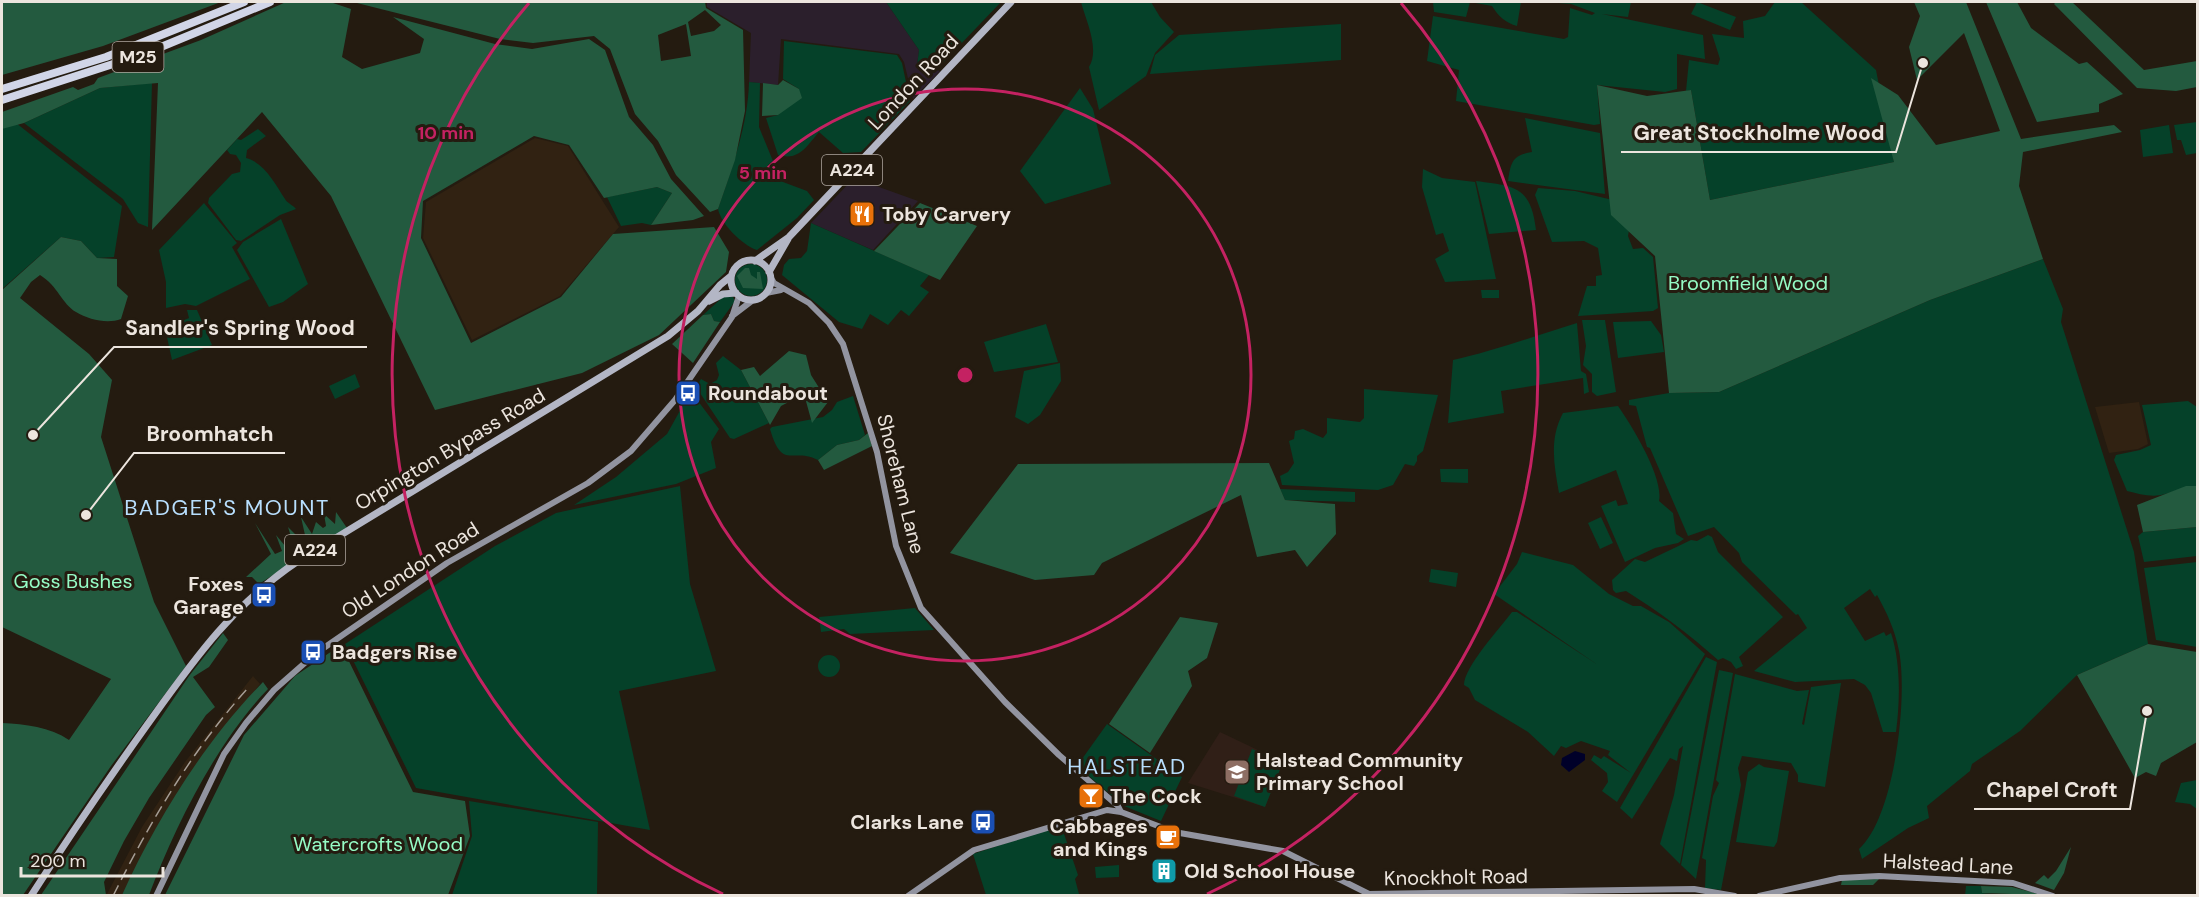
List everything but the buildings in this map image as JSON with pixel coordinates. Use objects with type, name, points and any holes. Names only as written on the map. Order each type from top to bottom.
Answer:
[{"type":"highway","name":"M25","points":[[2,88],[114,54],[244,2]]},
{"type":"highway","name":"M25","points":[[2,100],[128,60],[270,2]]},
{"type":"main road","name":"London Road","points":[[754,261],[789,237],[1011,2]]},
{"type":"main road","name":"London Road","points":[[770,275],[789,237]]},
{"type":"main road","points":[[746,261],[754,261],[763,264],[770,275],[766,293],[753,300],[737,294],[731,276],[736,266],[746,261]]},
{"type":"main road","name":"Orpington Bypass Road","points":[[31,896],[89,807],[202,650],[229,617],[258,590],[307,555],[656,344],[689,320],[731,276]]},
{"type":"main road","name":"Orpington Bypass Road","points":[[706,303],[723,294],[737,294]]},
{"type":"street","name":"Shoreham Lane","points":[[770,275],[785,290],[809,303],[829,323],[843,344],[877,452],[896,546],[921,608],[1005,702],[1059,755],[1118,806],[1121,812]]},
{"type":"street","points":[[766,293],[776,289],[785,290]]},
{"type":"street","name":"Old London Road","points":[[732,317],[737,294]]},
{"type":"street","name":"Old London Road","points":[[156,896],[224,754],[251,716],[280,684],[315,654],[447,563],[588,483],[612,466],[638,444],[666,413],[732,317],[753,300]]},
{"type":"street","points":[[908,896],[974,850],[1098,811],[1121,812]]},
{"type":"street","name":"Knockholt Road","points":[[1121,812],[1174,832],[1283,851],[1369,894],[1694,889],[1736,896]]},
{"type":"street","name":"Halstead Lane","points":[[1759,896],[1840,878],[1879,876],[2013,884],[2053,896]]},
{"type":"shaded area","points":[[707,2],[886,2],[919,50],[917,66],[940,71],[913,99],[904,62],[899,54],[781,39],[778,85],[749,82],[751,33],[707,7]]},
{"type":"shaded area","points":[[535,138],[568,146],[619,227],[560,296],[472,340],[423,238],[426,202]]},
{"type":"shaded area","points":[[854,178],[918,201],[873,250],[811,223]]},
{"type":"shaded area","points":[[2139,402],[2148,444],[2138,449],[2109,453],[2095,407]]},
{"type":"shaded area","points":[[253,676],[260,684],[206,752],[157,830],[122,895],[106,896],[142,827],[185,762]]},
{"type":"shaded area","name":"Halstead Community Primary School","points":[[1220,732],[1283,762],[1265,807],[1188,783]]},
{"type":"green space","points":[[2,2],[221,2],[103,46],[2,75]]},
{"type":"green space","points":[[286,2],[330,2],[351,9],[342,57],[362,69],[420,53],[424,39],[393,17],[495,44],[532,49],[589,39],[605,50],[629,117],[653,145],[671,179],[704,216],[693,220],[651,225],[672,193],[657,187],[604,198],[569,145],[534,136],[423,201],[421,238],[471,343],[561,297],[613,234],[714,227],[729,252],[726,272],[659,335],[582,373],[435,410],[331,196],[262,112],[152,230],[158,83],[100,88],[24,123],[2,129],[2,112],[73,87],[78,90],[94,84],[98,78],[201,40]]},
{"type":"green space","points":[[353,2],[705,2],[706,8],[743,30],[745,111],[735,160],[718,209],[710,212],[676,175],[658,141],[635,114],[610,49],[594,36],[533,43],[500,39]],"holes":[[[705,10],[721,25],[714,31],[691,36],[688,22]],[[686,24],[691,56],[661,61],[658,35]]]},
{"type":"green space","points":[[886,2],[1001,2],[936,70],[917,66],[919,50]]},
{"type":"green space","points":[[1081,2],[1151,2],[1160,17],[1174,32],[1155,53],[1146,76],[1099,110],[1089,67],[1093,44]]},
{"type":"green space","points":[[1433,2],[1470,2],[1466,17],[1434,12]]},
{"type":"green space","points":[[1470,2],[1521,2],[1517,26],[1503,19],[1492,6]]},
{"type":"green space","points":[[1546,2],[1631,2],[1628,17],[1602,14],[1703,35],[1705,59],[1677,54],[1677,89],[1665,92],[1597,85],[1600,124],[1594,125],[1456,101],[1459,70],[1427,61],[1433,16],[1564,39],[1568,37],[1570,8],[1592,15],[1595,13],[1571,4]]},
{"type":"green space","points":[[1697,2],[1736,17],[1730,30],[1691,14]]},
{"type":"green space","points":[[1775,2],[1801,2],[1876,70],[1894,162],[1710,200],[1691,90],[1686,91],[1689,60],[1718,65],[1720,59],[1712,34],[1744,38],[1743,21],[1765,16]]},
{"type":"green space","name":"Broomfield Wood","points":[[1914,2],[1966,2],[2021,139],[2114,125],[2122,132],[2023,152],[2019,186],[2043,259],[1930,300],[1719,392],[1669,393],[1655,256],[1611,215],[1597,85],[1647,96],[1691,90],[1710,200],[1894,162],[1871,78],[1898,95],[1936,145],[2000,131],[1964,33],[1917,80],[1909,47],[1920,16]]},
{"type":"green space","points":[[1986,2],[2017,2],[2031,28],[2079,64],[2087,62],[2123,94],[2099,104],[2099,112],[2037,122]]},
{"type":"green space","points":[[2072,2],[2144,70],[2197,61],[2197,87],[2176,91],[2137,88],[2054,4]]},
{"type":"green space","points":[[1341,24],[1341,60],[1150,74],[1155,55],[1179,35]]},
{"type":"green space","points":[[784,41],[897,55],[902,63],[910,101],[861,152],[843,153],[819,132],[797,154],[778,155],[766,118],[778,115],[799,89],[783,79]]},
{"type":"green space","points":[[783,80],[799,89],[802,98],[778,115],[762,116],[763,83],[778,85]]},
{"type":"green space","points":[[749,82],[760,83],[759,127],[773,161],[768,165],[783,182],[807,191],[814,200],[797,218],[757,250],[745,244],[733,233],[723,221],[718,209],[734,162],[746,114]]},
{"type":"green space","points":[[152,83],[148,227],[138,223],[123,199],[24,123],[100,88]]},
{"type":"green space","points":[[1080,88],[1093,109],[1111,184],[1045,204],[1020,171]]},
{"type":"green space","points":[[1525,118],[1600,133],[1605,194],[1508,181],[1510,169],[1516,157],[1532,152]]},
{"type":"green space","points":[[2197,122],[2197,153],[2186,155],[2181,140],[2177,140],[2174,125]]},
{"type":"green space","points":[[16,123],[122,206],[114,257],[97,258],[81,241],[61,237],[2,289],[2,129]]},
{"type":"green space","points":[[2169,125],[2173,153],[2143,157],[2140,130]]},
{"type":"green space","points":[[258,129],[266,136],[247,150],[246,158],[264,169],[286,200],[296,209],[280,215],[241,241],[236,240],[208,203],[209,198],[232,174],[240,172],[241,163],[236,155],[230,154],[227,150],[237,139],[241,140]]},
{"type":"green space","points":[[1423,169],[1442,178],[1475,182],[1496,279],[1445,282],[1435,259],[1449,251],[1443,233],[1436,235],[1422,187]]},
{"type":"green space","points":[[1476,181],[1510,187],[1525,196],[1534,215],[1536,230],[1489,234]]},
{"type":"green space","points":[[657,187],[672,193],[651,225],[642,223],[621,226],[607,197]]},
{"type":"green space","points":[[1538,188],[1575,191],[1617,201],[1630,224],[1628,236],[1633,249],[1643,248],[1653,257],[1658,308],[1653,311],[1578,316],[1587,286],[1596,286],[1596,276],[1602,275],[1598,248],[1584,241],[1552,242],[1535,195]]},
{"type":"green space","points":[[204,203],[237,243],[232,247],[250,279],[196,306],[185,304],[166,308],[166,282],[159,250]]},
{"type":"green space","points":[[920,203],[977,226],[940,280],[874,251]]},
{"type":"green space","points":[[281,219],[308,284],[283,302],[269,307],[237,250],[243,242]]},
{"type":"green space","points":[[811,223],[929,275],[920,286],[929,292],[909,316],[901,310],[888,325],[870,314],[862,329],[839,322],[782,275],[784,265],[789,259],[801,258],[807,251]]},
{"type":"green space","name":"Goss Bushes","points":[[61,237],[81,241],[97,258],[117,259],[117,286],[128,296],[121,319],[104,321],[81,315],[71,309],[51,284],[40,275],[31,282],[20,298],[89,354],[112,380],[101,437],[154,602],[186,666],[111,766],[23,895],[2,895],[2,723],[37,727],[69,740],[111,679],[2,627],[2,290]]},
{"type":"green space","points":[[2043,259],[2063,309],[2061,322],[2134,552],[2148,644],[2077,675],[2020,731],[1972,764],[1970,771],[1927,806],[1929,818],[1908,828],[1862,859],[1859,849],[1871,833],[1882,811],[1890,784],[1900,725],[1902,696],[1899,651],[1884,608],[1877,595],[1875,597],[1870,589],[1844,608],[1865,641],[1884,632],[1886,636],[1891,633],[1897,657],[1899,682],[1896,732],[1883,732],[1871,693],[1865,685],[1854,679],[1795,682],[1754,671],[1807,628],[1798,614],[1796,615],[1742,562],[1739,553],[1714,527],[1688,536],[1650,448],[1647,447],[1636,406],[1629,405],[1629,400],[1669,393],[1719,392],[1930,300]]},
{"type":"green space","points":[[751,264],[763,268],[767,280],[763,292],[751,296],[739,292],[735,280],[739,268]]},
{"type":"green space","points":[[745,268],[749,268],[751,275],[757,279],[757,272],[760,272],[763,289],[743,288],[737,276]]},
{"type":"green space","points":[[1481,290],[1499,290],[1499,298],[1482,298]]},
{"type":"green space","points":[[723,297],[733,297],[735,301],[720,322],[714,321],[711,314],[703,315]]},
{"type":"green space","points":[[187,310],[197,310],[212,345],[172,360],[165,328],[189,318]]},
{"type":"green space","points":[[711,314],[714,321],[720,322],[693,363],[672,344],[703,315]]},
{"type":"green space","points":[[1582,320],[1605,320],[1616,392],[1597,396],[1592,392],[1592,374],[1583,365],[1586,346]]},
{"type":"green space","points":[[1651,321],[1661,335],[1664,352],[1618,358],[1613,322]]},
{"type":"green space","points":[[1577,323],[1581,371],[1586,374],[1589,392],[1584,394],[1583,378],[1501,391],[1504,413],[1448,423],[1453,360]]},
{"type":"green space","points":[[1046,324],[1058,362],[994,372],[984,342]]},
{"type":"green space","points":[[789,351],[806,355],[811,375],[828,402],[812,423],[804,394],[781,406],[770,425],[741,370],[754,367],[760,376]]},
{"type":"green space","points":[[723,356],[741,370],[769,423],[734,439],[730,438],[696,387],[701,379],[710,384],[717,380],[719,375],[716,363]]},
{"type":"green space","points":[[1060,363],[1061,381],[1040,415],[1028,424],[1015,417],[1024,371]]},
{"type":"green space","points":[[355,374],[360,387],[335,399],[329,386]]},
{"type":"green space","points":[[1364,389],[1438,395],[1423,451],[1417,456],[1414,466],[1405,464],[1393,485],[1378,490],[1282,485],[1280,476],[1288,472],[1294,463],[1289,441],[1294,439],[1295,431],[1303,429],[1323,438],[1327,433],[1327,418],[1360,422],[1364,418]]},
{"type":"green space","points":[[853,396],[865,435],[859,440],[837,445],[818,460],[784,454],[779,450],[770,429],[772,427],[823,417],[832,410],[837,402]]},
{"type":"green space","points":[[695,397],[719,429],[711,442],[716,468],[676,484],[574,505],[616,477],[667,434],[687,398]]},
{"type":"green space","points":[[2188,401],[2197,407],[2197,486],[2156,496],[2127,491],[2114,460],[2116,455],[2151,445],[2142,405]]},
{"type":"green space","points":[[1618,406],[1652,466],[1657,479],[1659,501],[1673,513],[1676,534],[1684,539],[1678,543],[1655,548],[1625,562],[1601,506],[1616,500],[1618,506],[1628,504],[1616,470],[1559,493],[1554,452],[1556,433],[1563,413]]},
{"type":"green space","points":[[868,433],[872,446],[824,470],[818,460],[837,445],[859,440]]},
{"type":"green space","points":[[1269,463],[1285,500],[1335,504],[1336,534],[1307,567],[1295,550],[1257,557],[1241,495],[1102,563],[1094,575],[1035,580],[950,553],[1018,464]]},
{"type":"green space","points":[[1440,469],[1468,469],[1468,483],[1441,482]]},
{"type":"green space","points":[[680,486],[690,584],[716,671],[619,691],[650,830],[416,788],[345,644],[495,546],[556,513]]},
{"type":"green space","points":[[2186,486],[2197,486],[2197,527],[2143,532],[2137,505]]},
{"type":"green space","points":[[1280,489],[1355,492],[1355,502],[1285,500]]},
{"type":"green space","points":[[336,512],[347,528],[259,584],[252,577],[246,577],[271,554],[255,523],[275,554],[282,551],[276,535],[286,547],[293,543],[288,527],[300,539],[305,535],[301,517],[312,534],[316,522],[323,528],[326,526],[324,514],[335,524]]},
{"type":"green space","points":[[1601,517],[1613,543],[1600,549],[1588,523]]},
{"type":"green space","points":[[2197,527],[2197,556],[2144,562],[2138,536],[2143,532]]},
{"type":"green space","points":[[1708,535],[1712,537],[1718,552],[1783,617],[1739,657],[1743,666],[1736,669],[1731,662],[1723,658],[1718,660],[1685,632],[1626,591],[1616,593],[1613,590],[1612,580],[1635,559],[1645,562],[1691,540],[1697,541]]},
{"type":"green space","points":[[1522,552],[1573,565],[1609,594],[1633,606],[1641,606],[1669,622],[1705,654],[1617,802],[1602,791],[1608,782],[1607,773],[1591,760],[1594,755],[1601,759],[1604,756],[1631,773],[1608,755],[1610,751],[1581,741],[1566,748],[1561,746],[1554,756],[1528,732],[1475,700],[1469,688],[1464,685],[1476,658],[1512,612],[1517,612],[1598,665],[1494,594],[1517,564]]},
{"type":"green space","points":[[2197,562],[2197,647],[2156,640],[2144,568]]},
{"type":"green space","points":[[1431,569],[1458,573],[1456,587],[1429,582]]},
{"type":"green space","points":[[915,608],[934,630],[850,634],[844,629],[821,632],[819,617]]},
{"type":"green space","points":[[1180,617],[1218,623],[1207,658],[1188,671],[1192,686],[1150,753],[1109,724]]},
{"type":"green space","points":[[223,633],[228,640],[209,667],[193,677],[215,707],[206,715],[149,798],[124,841],[104,882],[106,895],[41,895],[189,676]]},
{"type":"green space","points":[[2148,644],[2197,652],[2197,742],[2161,763],[2156,776],[2146,772],[2135,778],[2077,675]]},
{"type":"green space","name":"Watercrofts Wood","points":[[341,645],[413,792],[465,801],[470,836],[448,895],[165,895],[244,735],[295,676]]},
{"type":"green space","points":[[829,655],[837,658],[840,666],[837,674],[829,677],[821,674],[818,666],[821,658]]},
{"type":"green space","points":[[1706,657],[1717,662],[1680,864],[1660,844],[1674,795],[1683,746],[1679,749],[1677,761],[1670,758],[1632,819],[1620,808]]},
{"type":"green space","points":[[1719,670],[1733,673],[1696,879],[1681,865]]},
{"type":"green space","points":[[1735,674],[1797,691],[1809,690],[1802,724],[1804,725],[1811,687],[1841,683],[1825,787],[1798,782],[1798,775],[1791,763],[1742,756],[1738,768],[1741,785],[1721,890],[1705,888],[1706,860],[1702,858],[1713,796],[1719,783],[1716,780]]},
{"type":"green space","points":[[263,682],[268,689],[249,710],[199,786],[171,841],[149,895],[122,895],[150,838],[184,782],[221,730]]},
{"type":"green space","points":[[1107,724],[1182,777],[1161,821],[1124,806],[1077,766]]},
{"type":"green space","points":[[1252,749],[1283,762],[1265,807],[1234,796]]},
{"type":"green space","points":[[1759,764],[1789,771],[1777,842],[1774,847],[1736,842],[1748,772]]},
{"type":"green space","points":[[2197,780],[2197,809],[2190,804],[2175,802],[2181,783]]},
{"type":"green space","points":[[469,801],[598,822],[597,895],[452,895],[472,836]]},
{"type":"green space","points":[[1061,825],[1078,875],[1075,879],[1079,894],[986,895],[973,854]]},
{"type":"green space","points":[[2071,847],[2064,873],[2054,890],[2035,883],[2044,875],[2048,879],[2056,871]]},
{"type":"green space","points":[[1119,865],[1119,877],[1096,878],[1095,867]]},
{"type":"green space","points":[[1879,879],[1873,885],[1841,885],[1842,880]]},
{"type":"green space","points":[[1966,886],[1981,886],[1982,893],[2002,895],[1965,896]]},
{"type":"green space","points":[[1981,886],[2012,887],[2042,895],[1982,893]]},
{"type":"water","points":[[1575,751],[1585,754],[1585,760],[1569,772],[1561,765],[1562,758]]},
{"type":"railway","points":[[113,896],[173,788],[208,736],[248,688]]},
{"type":"place","name":"Great Stockholme Wood","points":[[1923,63]]},
{"type":"place","name":"Toby Carvery","points":[[862,214]]},
{"type":"place","name":"Roundabout","points":[[688,393]]},
{"type":"place","name":"Sandler's Spring Wood","points":[[33,435]]},
{"type":"place","name":"Broomhatch","points":[[86,515]]},
{"type":"place","name":"Foxes Garage","points":[[264,595]]},
{"type":"place","name":"Badgers Rise","points":[[313,652]]},
{"type":"place","name":"Chapel Croft","points":[[2147,711]]},
{"type":"place","name":"Halstead Community Primary School","points":[[1237,772]]},
{"type":"place","name":"The Cock","points":[[1091,796]]},
{"type":"place","name":"Clarks Lane","points":[[983,822]]},
{"type":"place","name":"Cabbages and Kings","points":[[1168,837]]},
{"type":"place","name":"Old School House","points":[[1164,871]]},
{"type":"district","name":"BADGER'S MOUNT","points":[[227,507]]},
{"type":"district","name":"HALSTEAD","points":[[1127,766]]}]
